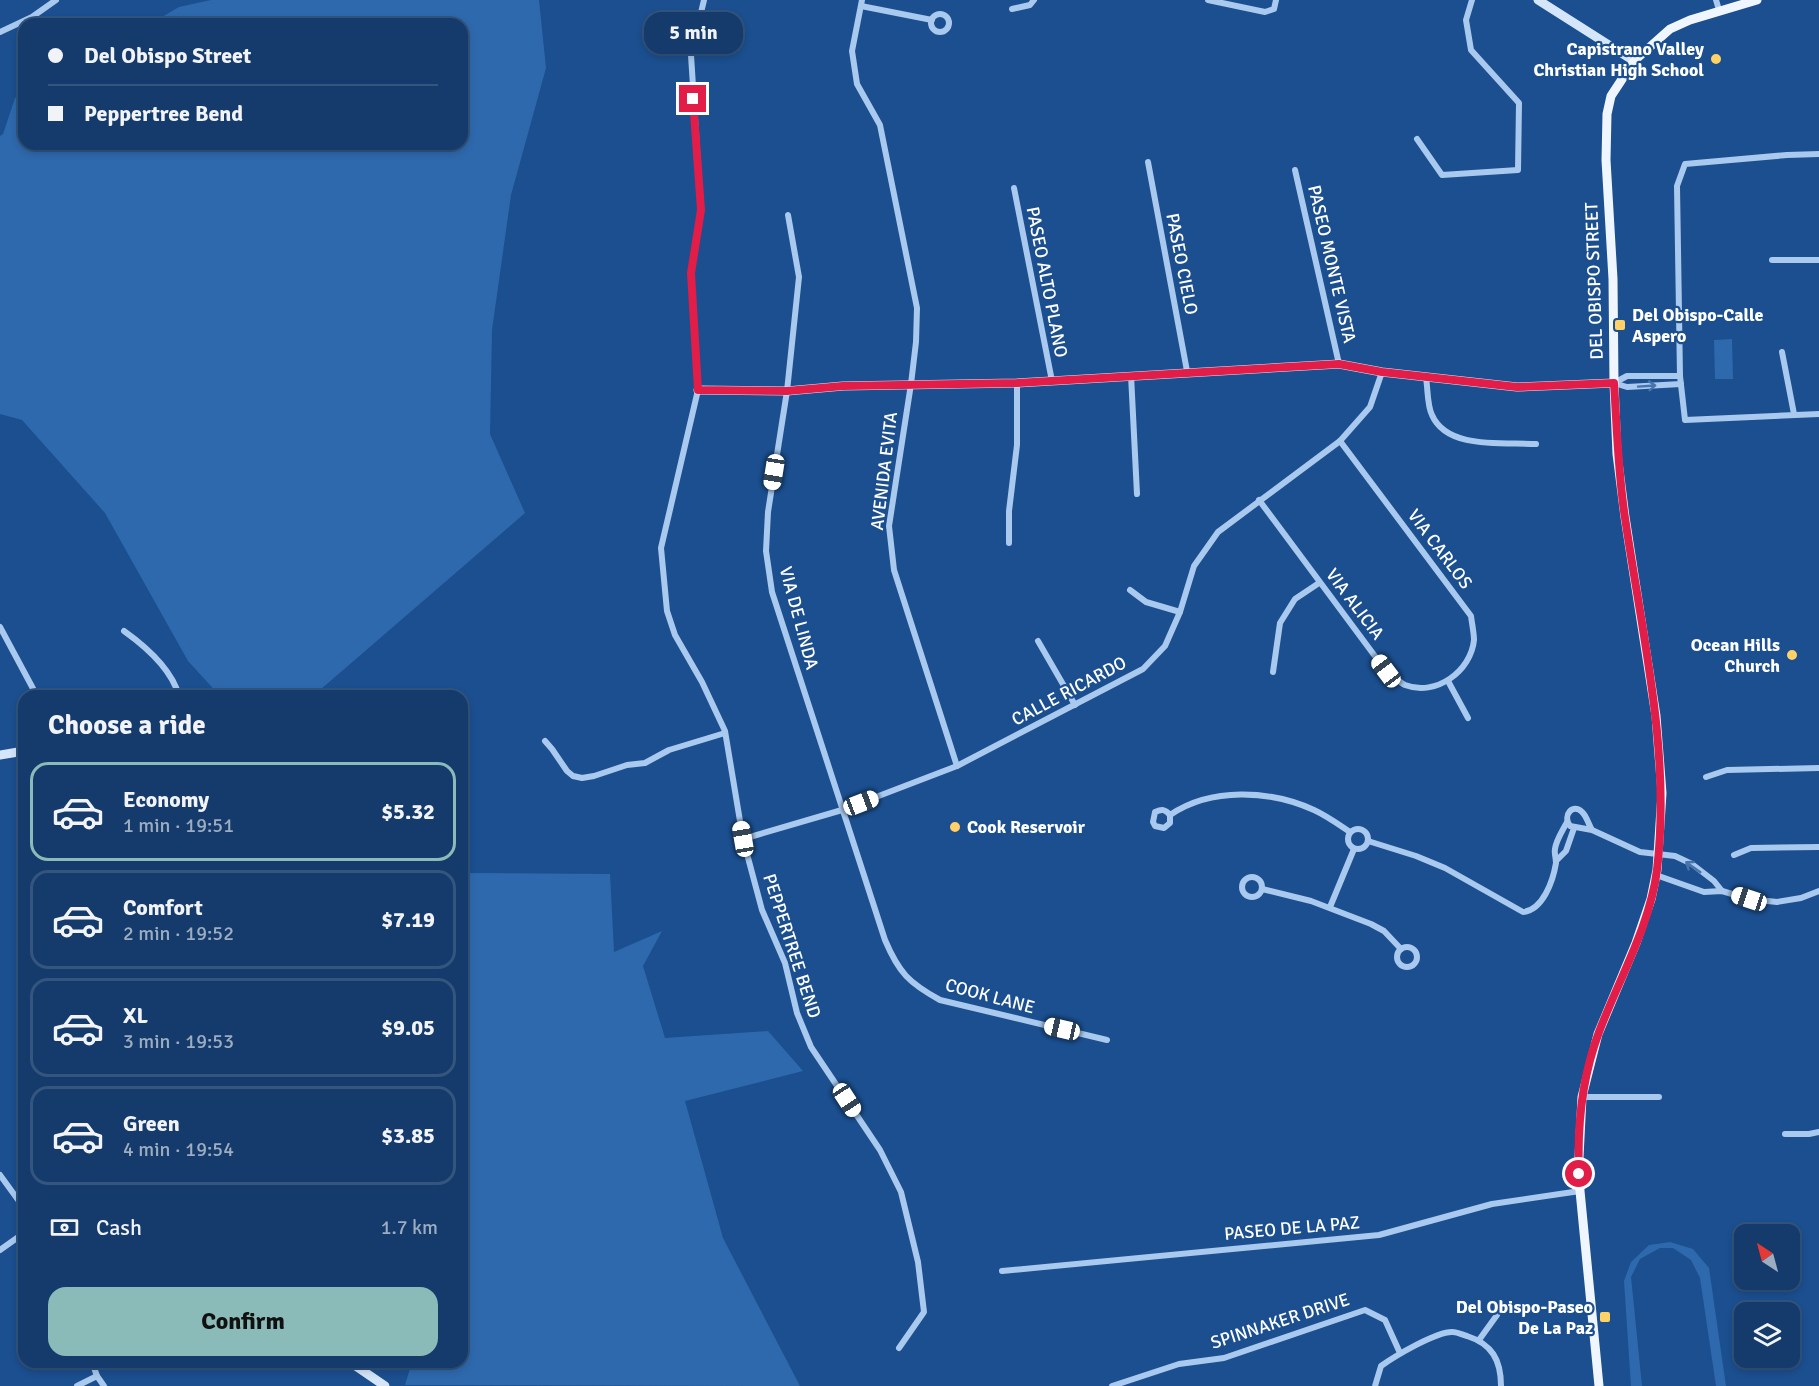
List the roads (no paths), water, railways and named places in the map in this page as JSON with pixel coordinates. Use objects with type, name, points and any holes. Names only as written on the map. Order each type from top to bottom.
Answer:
[{"type":"main road","name":"DEL OBISPO STREET","points":[[1599,1386],[1580,1191],[1582,1097],[1598,1034],[1636,943],[1651,899],[1656,875],[1662,793],[1656,716],[1617,454],[1613,279],[1606,160],[1607,114],[1611,96],[1634,61],[1670,29],[1719,10],[1756,0]]},
{"type":"street","points":[[28,18],[56,0]]},
{"type":"street","name":"PEPPERTREE BEND","points":[[704,0],[691,55],[701,210],[691,273],[698,390],[661,549],[667,611],[675,635],[702,682],[725,733],[743,839],[762,910],[786,963],[797,1013],[811,1047],[880,1150],[901,1192],[918,1262],[924,1312],[899,1348]]},
{"type":"street","points":[[1012,9],[1030,5],[1034,0]]},
{"type":"street","points":[[1208,0],[1265,12],[1274,9],[1276,0]]},
{"type":"street","points":[[1417,139],[1442,175],[1518,170],[1519,103],[1471,50],[1466,20],[1472,0]]},
{"type":"street","points":[[1538,0],[1634,61]]},
{"type":"street","points":[[1716,0],[1719,10]]},
{"type":"street","points":[[862,3],[932,20]]},
{"type":"street","name":"AVENIDA EVITA","points":[[862,3],[852,51],[857,84],[880,125],[917,308],[911,384],[889,526],[894,570],[957,766]]},
{"type":"street","points":[[0,32],[18,24]]},
{"type":"street","points":[[1819,154],[1685,164],[1677,186],[1680,376],[1685,420],[1819,414]]},
{"type":"street","name":"PASEO CIELO","points":[[1148,162],[1187,371]]},
{"type":"street","name":"PASEO MONTE VISTA","points":[[1295,170],[1339,364]]},
{"type":"street","name":"PASEO ALTO PLANO","points":[[1014,188],[1052,381]]},
{"type":"street","name":"VIA DE LINDA","points":[[788,215],[799,278],[787,391],[768,512],[766,551],[772,592],[842,810]]},
{"type":"street","points":[[1772,260],[1819,260]]},
{"type":"street","points":[[1782,352],[1794,414]]},
{"type":"street","points":[[698,390],[787,391],[843,386],[1017,383],[1187,371],[1339,364],[1426,378],[1517,387],[1614,383],[1627,387],[1681,384]]},
{"type":"street","name":"CALLE RICARDO","points":[[743,839],[842,810],[957,766],[1143,669],[1165,646],[1180,612],[1194,566],[1218,532],[1340,441],[1370,406],[1382,372]]},
{"type":"street","points":[[1131,375],[1137,494]]},
{"type":"street","points":[[1614,383],[1627,376],[1680,376]]},
{"type":"street","points":[[1426,378],[1432,415],[1445,433],[1464,440],[1536,444]]},
{"type":"street","points":[[1009,543],[1009,511],[1017,445],[1017,383]]},
{"type":"street","name":"VIA CARLOS","points":[[1340,441],[1471,616],[1474,640],[1467,663],[1448,681]]},
{"type":"street","name":"VIA ALICIA","points":[[1259,500],[1386,671],[1406,685],[1429,688],[1448,681]]},
{"type":"street","points":[[1273,672],[1280,623],[1295,599],[1319,583]]},
{"type":"street","points":[[1130,590],[1146,602],[1180,612]]},
{"type":"street","points":[[0,627],[34,690]]},
{"type":"street","points":[[124,632],[146,647],[162,666],[175,690]]},
{"type":"street","points":[[1038,641],[1075,705]]},
{"type":"street","points":[[1448,681],[1468,718]]},
{"type":"street","points":[[545,741],[567,771],[582,778],[627,765],[645,763],[669,750],[725,733]]},
{"type":"street","points":[[0,755],[18,752]]},
{"type":"street","points":[[1706,777],[1727,770],[1819,768]]},
{"type":"street","points":[[1170,815],[1184,806],[1216,797],[1251,795],[1272,797],[1313,809],[1350,832]]},
{"type":"street","points":[[1368,841],[1445,868],[1522,912],[1530,911],[1541,900],[1551,881],[1556,861],[1554,848],[1567,822],[1566,816],[1569,811],[1575,809],[1585,814],[1592,830]]},
{"type":"street","name":"COOK LANE","points":[[842,810],[885,940],[901,971],[919,988],[948,1003],[1107,1040]]},
{"type":"street","points":[[1567,822],[1574,828],[1592,830],[1640,852],[1675,856],[1692,864],[1714,881],[1722,891]]},
{"type":"street","points":[[1556,861],[1566,851],[1574,828]]},
{"type":"street","points":[[1355,829],[1362,830],[1367,834],[1368,841],[1363,848],[1354,849],[1349,845],[1347,838],[1355,829]]},
{"type":"street","points":[[1734,855],[1751,848],[1819,847]]},
{"type":"street","points":[[1330,907],[1354,849]]},
{"type":"street","points":[[1656,875],[1704,892],[1722,891],[1749,899],[1777,902],[1802,898],[1819,891]]},
{"type":"street","points":[[1262,889],[1296,896],[1330,907],[1384,931],[1401,949]]},
{"type":"street","points":[[1582,1097],[1659,1097]]},
{"type":"street","points":[[1785,1134],[1819,1132]]},
{"type":"street","points":[[0,1175],[18,1200]]},
{"type":"street","name":"PASEO DE LA PAZ","points":[[1002,1271],[1379,1235],[1492,1204],[1580,1191]]},
{"type":"street","points":[[0,1250],[18,1237]]},
{"type":"street","name":"SPINNAKER DRIVE","points":[[1112,1386],[1179,1364],[1224,1358],[1365,1310],[1385,1320],[1400,1353]]},
{"type":"street","points":[[1479,1340],[1497,1315]]},
{"type":"street","points":[[1375,1386],[1381,1366],[1421,1342],[1452,1331],[1479,1340],[1491,1351],[1498,1362],[1501,1386]]},
{"type":"street","points":[[94,1368],[104,1386]]},
{"type":"street","points":[[359,1368],[385,1386]]},
{"type":"street","points":[[77,1386],[97,1377]]},
{"type":"place","name":"Capistrano Valley Christian High School","points":[[1716,59]]},
{"type":"place","name":"Del Obispo-Calle Aspero","points":[[1620,325]]},
{"type":"place","name":"Ocean Hills Church","points":[[1792,655]]},
{"type":"place","name":"Cook Reservoir","points":[[955,827]]},
{"type":"place","name":"Del Obispo-Paseo De La Paz","points":[[1605,1317]]}]
